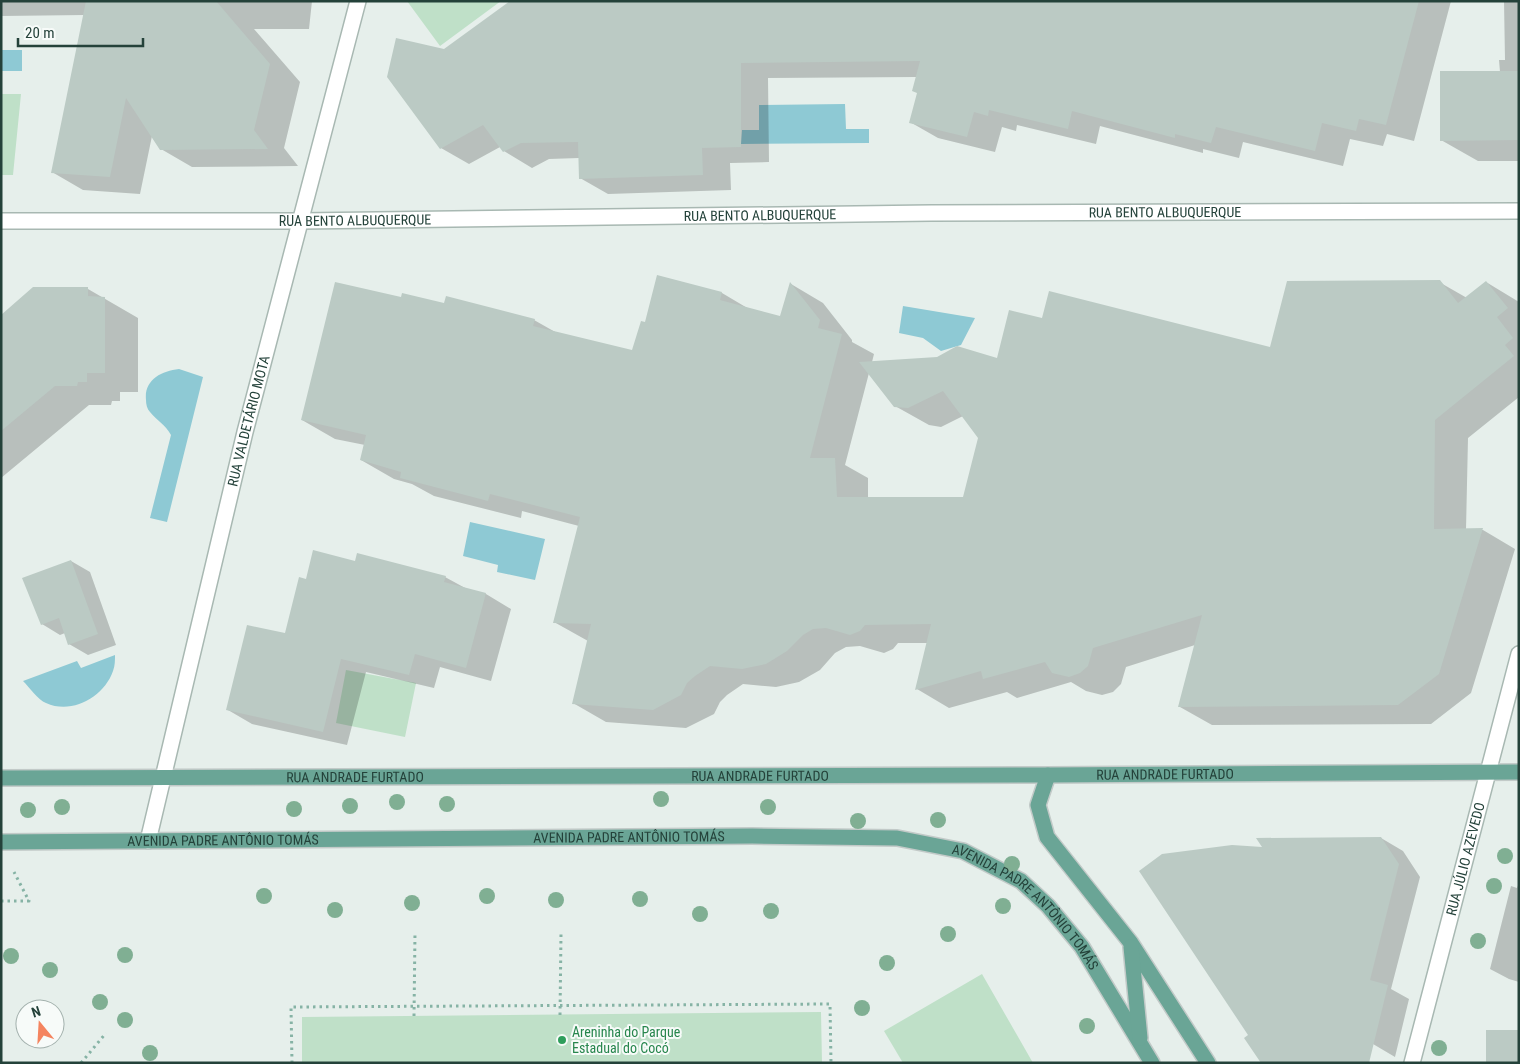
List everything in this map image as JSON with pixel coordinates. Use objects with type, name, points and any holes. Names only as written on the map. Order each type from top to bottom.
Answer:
[{"type":"main road","name":"RUA ANDRADE FURTADO","points":[[1,778],[1519,772]]},
{"type":"main road","points":[[1048,775],[1038,805],[1047,837],[1131,943],[1208,1063]]},
{"type":"main road","name":"AVENIDA PADRE ANTÔNIO TOMÁS","points":[[1,842],[742,836],[897,838],[963,851],[1021,882],[1048,906],[1082,947],[1152,1063]]},
{"type":"main road","points":[[1131,943],[1140,1043]]},
{"type":"street","name":"RUA VALDETÁRIO MOTA","points":[[148,841],[245,432],[358,1]]},
{"type":"street","name":"RUA BENTO ALBUQUERQUE","points":[[1,221],[301,221],[931,213],[1519,211]]},
{"type":"street","name":"RUA JÚLIO AZEVEDO","points":[[1412,1063],[1519,654]]},
{"type":"path","points":[[1,901],[28,901],[14,871],[24,871]]},
{"type":"path","points":[[414,1016],[415,932]]},
{"type":"path","points":[[560,1015],[561,933]]},
{"type":"path","points":[[292,1063],[291,1007],[830,1004],[831,1063]]},
{"type":"path","points":[[81,1063],[106,1033]]},
{"type":"green space","points":[[407,1],[501,1],[440,46]]},
{"type":"green space","points":[[1,94],[21,94],[13,175],[1,175]]},
{"type":"green space","points":[[346,670],[416,683],[405,737],[336,723]]},
{"type":"green space","points":[[982,974],[1033,1063],[903,1063],[884,1031]]},
{"type":"green space","name":"Areninha do Parque Estadual do Cocó","points":[[821,1012],[822,1063],[302,1063],[302,1017]]},
{"type":"water","points":[[1,50],[22,50],[22,71],[1,71]]},
{"type":"water","points":[[845,104],[846,129],[869,129],[869,143],[741,144],[742,130],[759,130],[759,105]]},
{"type":"water","points":[[903,306],[975,318],[961,345],[941,351],[923,338],[899,333]]},
{"type":"water","points":[[179,369],[203,377],[167,522],[150,518],[171,435],[148,409],[146,393],[151,382],[160,374]]},
{"type":"water","points":[[470,522],[545,539],[535,580],[497,572],[498,565],[463,556]]},
{"type":"water","points":[[115,655],[113,671],[102,689],[95,696],[76,705],[66,707],[46,703],[37,697],[23,681],[77,661],[81,668]]},
{"type":"building","points":[[86,1],[216,1],[270,64],[254,130],[268,149],[160,150],[126,98],[110,177],[51,173]]},
{"type":"building","points":[[510,1],[1419,1],[1386,125],[1359,119],[1356,131],[1322,123],[1315,151],[1216,127],[1211,143],[1175,134],[1175,138],[1072,111],[1068,129],[989,110],[988,116],[974,112],[967,137],[909,123],[917,93],[912,91],[920,61],[741,63],[741,147],[702,148],[703,175],[579,179],[578,142],[521,143],[503,152],[483,125],[440,149],[387,77],[396,38],[444,49]]},
{"type":"building","points":[[1440,71],[1519,71],[1519,140],[1440,141]]},
{"type":"building","points":[[657,275],[722,292],[720,300],[780,316],[790,282],[820,320],[818,328],[842,334],[810,458],[835,458],[837,497],[963,497],[978,438],[943,391],[908,408],[894,407],[859,362],[937,357],[957,346],[997,358],[1009,310],[1042,318],[1049,291],[1270,347],[1287,281],[1440,280],[1458,303],[1486,281],[1508,308],[1497,317],[1513,338],[1505,345],[1514,356],[1435,420],[1434,529],[1483,528],[1439,674],[1398,705],[1178,707],[1202,615],[1093,648],[1088,666],[1080,673],[1069,677],[1052,673],[1045,662],[983,679],[981,671],[915,690],[931,624],[865,625],[860,631],[850,635],[826,628],[813,629],[803,635],[787,651],[766,664],[742,669],[710,666],[687,683],[681,695],[653,710],[572,704],[591,624],[553,623],[580,517],[490,494],[488,501],[400,478],[401,472],[360,460],[366,435],[301,420],[335,282],[401,297],[402,293],[444,303],[446,296],[535,319],[533,326],[632,350],[641,321],[645,322]]},
{"type":"building","points":[[33,287],[88,287],[88,296],[105,297],[105,373],[87,373],[87,382],[78,382],[77,386],[55,386],[1,431],[1,315]]},
{"type":"building","points":[[313,550],[355,561],[357,553],[446,576],[444,582],[486,593],[466,668],[415,654],[409,675],[341,659],[323,732],[226,710],[247,625],[285,633],[299,577],[306,579]]},
{"type":"building","points":[[71,560],[98,634],[68,645],[59,618],[41,625],[22,578]]},
{"type":"building","points":[[1381,837],[1399,864],[1370,980],[1388,985],[1369,1063],[1261,1063],[1244,1038],[1248,1035],[1139,871],[1162,854],[1232,845],[1262,847],[1256,838]]},
{"type":"building","points":[[1486,1030],[1519,1030],[1519,1063],[1486,1063]]},
{"type":"place","name":"Areninha do Parque Estadual do Cocó","points":[[562,1040]]}]
